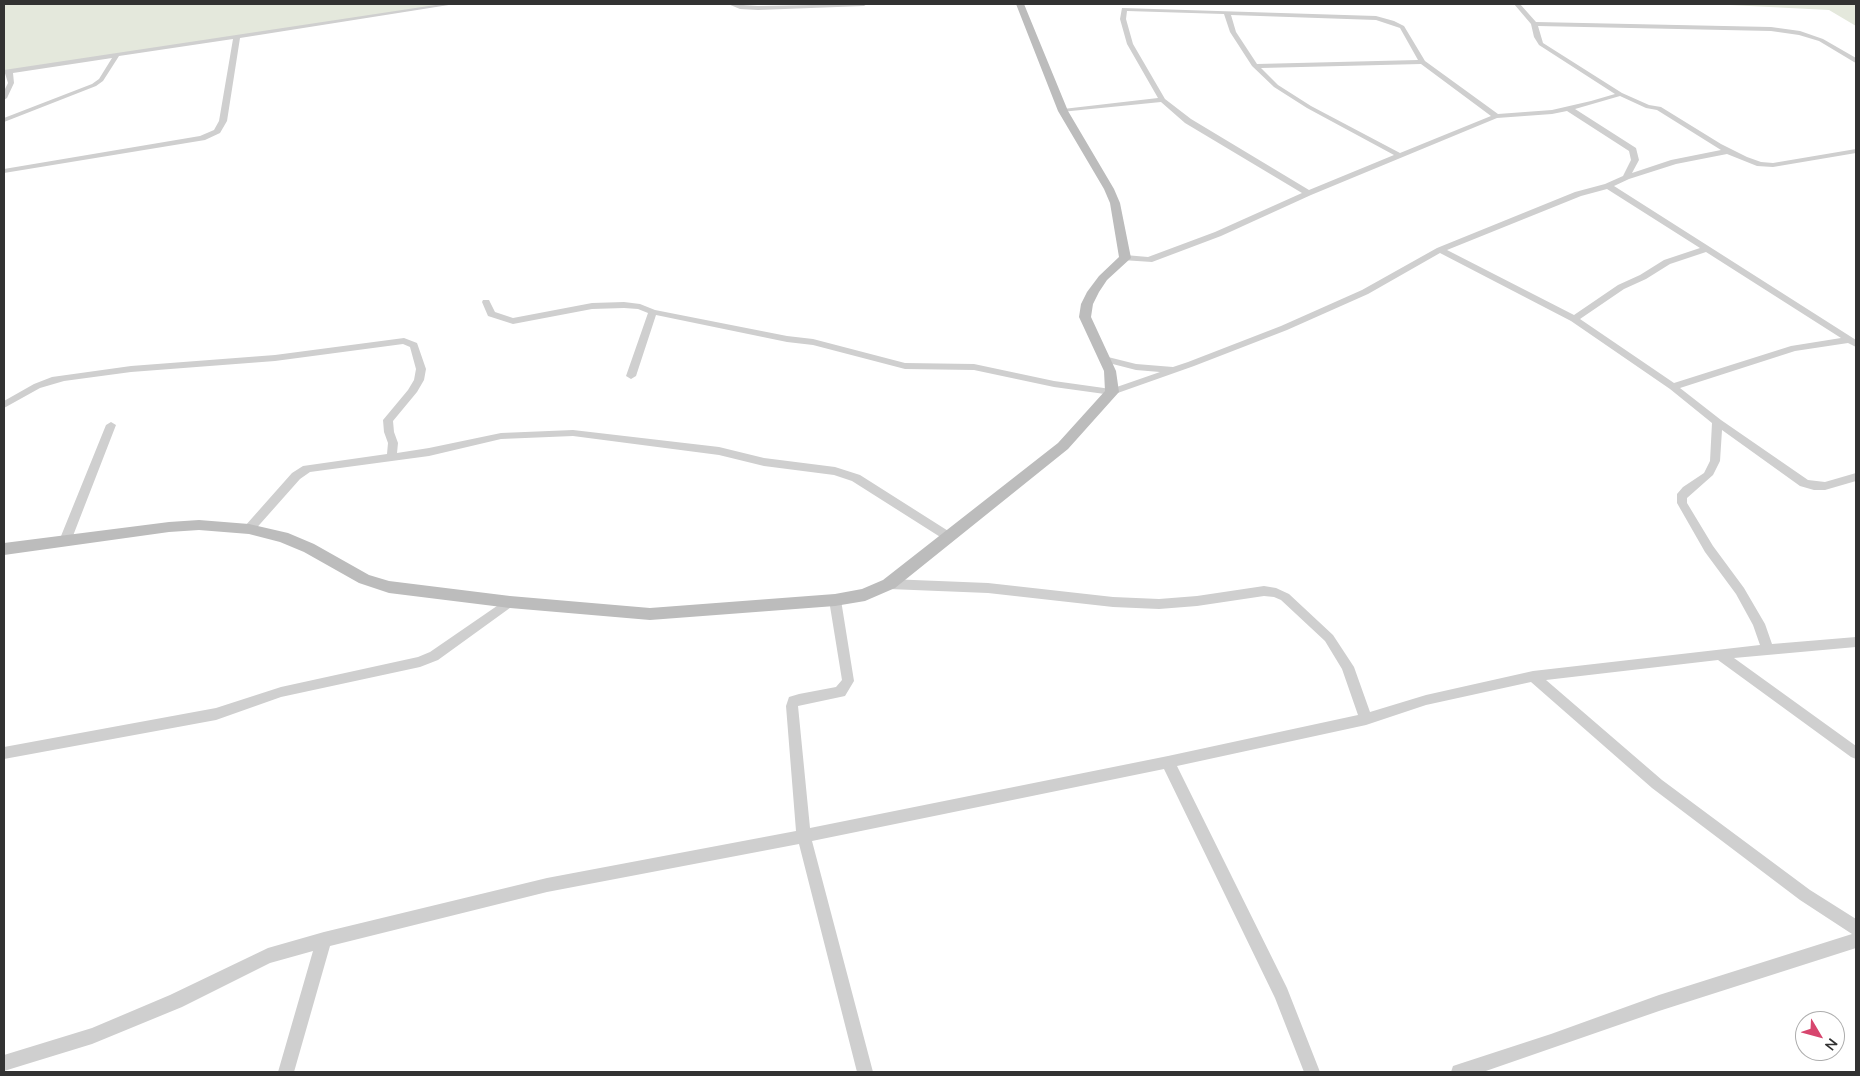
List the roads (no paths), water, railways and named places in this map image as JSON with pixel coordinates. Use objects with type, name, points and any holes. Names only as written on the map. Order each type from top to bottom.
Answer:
[{"type":"street","points":[[4,98],[11,83],[6,71],[452,4]]},
{"type":"street","points":[[731,4],[740,7],[758,8],[864,4]]},
{"type":"street","points":[[1020,4],[1063,110],[1109,188],[1115,203],[1125,258]]},
{"type":"street","points":[[1517,4],[1534,24],[1541,44],[1620,94],[1648,106],[1659,108],[1729,152],[1760,164],[1773,165],[1856,151]]},
{"type":"street","points":[[1308,193],[1188,121],[1162,100],[1130,44],[1123,19],[1124,9],[1376,18],[1392,22],[1402,27],[1422,62],[1496,116]]},
{"type":"street","points":[[1227,13],[1233,32],[1255,66],[1276,86],[1309,107],[1400,155]]},
{"type":"street","points":[[1534,24],[1778,30],[1800,33],[1822,40],[1856,61]]},
{"type":"street","points":[[4,171],[202,138],[217,131],[223,121],[237,36]]},
{"type":"street","points":[[4,120],[94,86],[101,80],[117,55]]},
{"type":"street","points":[[1255,66],[1422,62]]},
{"type":"street","points":[[1112,392],[1110,370],[1085,317],[1087,304],[1103,278],[1125,258],[1149,260],[1218,234],[1308,193],[1496,116],[1536,114],[1568,108],[1620,94]]},
{"type":"street","points":[[1063,110],[1162,100]]},
{"type":"street","points":[[1568,108],[1633,150],[1635,160],[1626,176]]},
{"type":"street","points":[[4,549],[199,525],[249,529],[283,537],[309,548],[364,579],[389,587],[510,602],[650,614],[835,600],[865,595],[889,584],[1063,446],[1112,392],[1328,309],[1365,292],[1440,250],[1578,194],[1608,186],[1626,176],[1674,162],[1729,152]]},
{"type":"street","points":[[1608,186],[1853,342]]},
{"type":"street","points":[[1574,319],[1621,287],[1643,277],[1667,262],[1706,249]]},
{"type":"street","points":[[1440,250],[1574,319],[1673,387],[1717,422],[1804,482],[1814,486],[1825,486],[1856,478]]},
{"type":"street","points":[[486,302],[491,314],[513,321],[592,306],[624,305],[640,307],[653,312],[787,339],[813,342],[905,366],[974,367],[1054,384],[1112,392]]},
{"type":"street","points":[[631,376],[653,312]]},
{"type":"street","points":[[4,405],[37,386],[64,378],[131,369],[275,358],[404,341],[414,345],[421,369],[419,380],[412,392],[388,420],[388,432],[394,443],[392,456]]},
{"type":"street","points":[[1673,387],[1794,348],[1853,342]]},
{"type":"street","points":[[1104,358],[1136,368],[1178,368]]},
{"type":"street","points":[[1717,422],[1715,461],[1708,475],[1687,490],[1681,497],[1682,502],[1709,549],[1740,591],[1759,624],[1768,649]]},
{"type":"street","points":[[65,541],[111,425]]},
{"type":"street","points":[[249,529],[296,476],[307,469],[429,452],[502,436],[535,433],[573,433],[665,446],[719,450],[764,462],[835,471],[848,475],[949,537]]},
{"type":"street","points":[[889,584],[988,588],[1113,602],[1159,604],[1197,601],[1264,591],[1276,593],[1285,597],[1329,638],[1348,668],[1366,719]]},
{"type":"street","points":[[835,600],[848,681],[840,692],[799,699],[794,701],[792,706],[804,836],[865,1072]]},
{"type":"street","points":[[4,753],[216,714],[281,692],[420,662],[434,656],[510,602]]},
{"type":"street","points":[[4,1063],[92,1036],[176,1001],[268,956],[324,940],[547,885],[804,836],[1168,762],[1366,719],[1426,700],[1533,676],[1768,649],[1856,642]]},
{"type":"street","points":[[1720,655],[1856,753]]},
{"type":"street","points":[[1533,676],[1657,784],[1805,895],[1856,928]]},
{"type":"street","points":[[1168,762],[1281,994],[1312,1072]]},
{"type":"street","points":[[286,1072],[324,940]]},
{"type":"street","points":[[1459,1072],[1551,1042],[1658,1003],[1856,940]]}]
